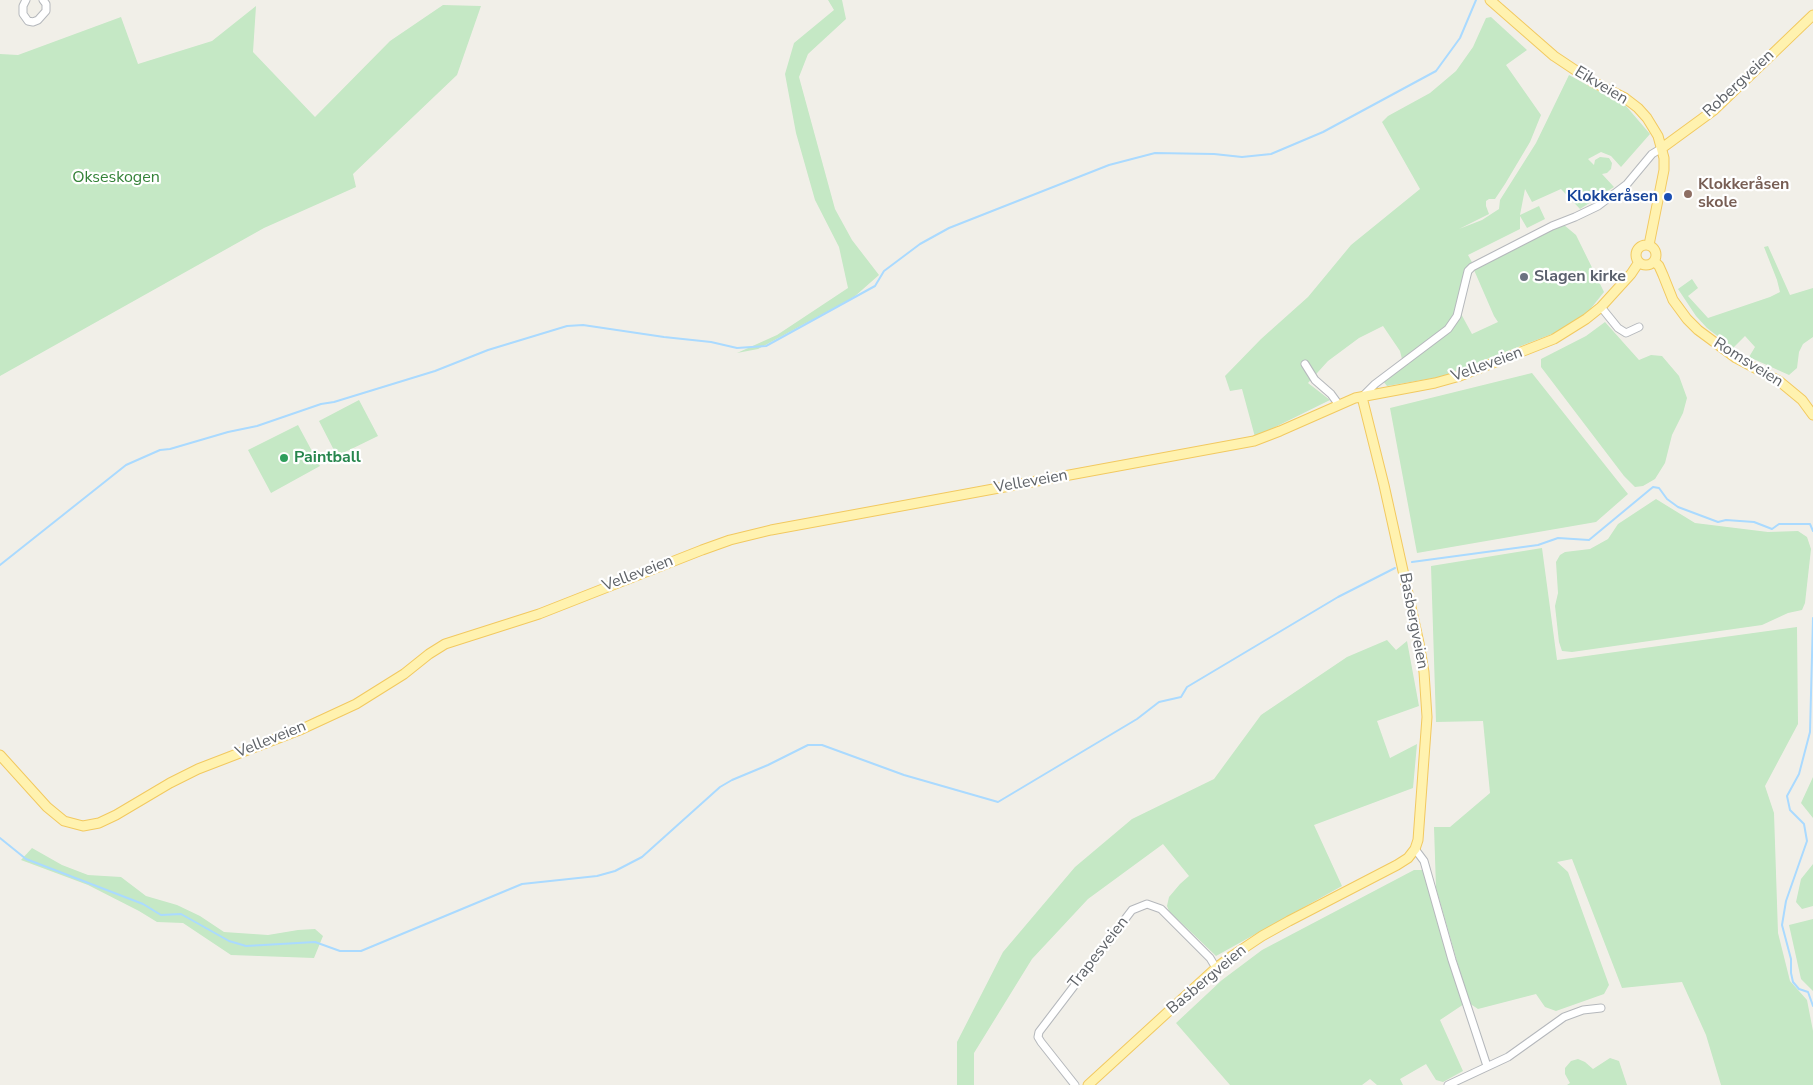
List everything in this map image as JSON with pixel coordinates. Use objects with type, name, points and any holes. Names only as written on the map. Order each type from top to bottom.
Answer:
[{"type":"main road","name":"Eikveien","points":[[1490,0],[1554,56],[1593,82],[1625,98],[1638,108],[1647,118],[1662,148]]},
{"type":"main road","name":"Robergveien","points":[[1662,148],[1714,110],[1813,15]]},
{"type":"main road","points":[[1650,245],[1664,170],[1662,148]]},
{"type":"main road","points":[[1650,245],[1655,251],[1654,261],[1646,265],[1639,262],[1636,256],[1637,249],[1650,245]]},
{"type":"main road","name":"Romsveien","points":[[1654,261],[1663,275],[1673,300],[1698,330],[1736,358],[1779,381],[1802,400],[1813,415]]},
{"type":"main road","name":"Velleveien","points":[[0,755],[58,816],[80,826],[92,825],[111,818],[170,783],[198,769],[302,729],[356,704],[404,674],[439,647],[454,640],[539,614],[647,570],[730,540],[813,522],[1236,445],[1263,438],[1362,397],[1435,383],[1488,366],[1554,339],[1586,319],[1601,306],[1639,262]]},
{"type":"main road","name":"Basbergveien","points":[[1088,1085],[1216,968],[1262,936],[1397,865],[1408,858],[1415,849],[1418,840],[1427,717],[1424,672],[1384,485],[1362,397]]},
{"type":"street","points":[[26,0],[23,6],[23,14],[31,22],[38,20],[46,11],[46,4],[43,0]]},
{"type":"street","name":"Velleveien","points":[[1362,397],[1375,384],[1448,329],[1456,316],[1470,269],[1552,226],[1598,206],[1627,184],[1652,154],[1662,148]]},
{"type":"street","points":[[1601,306],[1618,328],[1626,333],[1639,327]]},
{"type":"street","points":[[1304,364],[1315,380],[1340,405]]},
{"type":"street","points":[[1415,849],[1424,861],[1452,960],[1487,1066]]},
{"type":"street","name":"Trapesveien","points":[[1075,1085],[1041,1042],[1038,1037],[1039,1032],[1132,910],[1147,904],[1161,909],[1210,958],[1216,968]]},
{"type":"street","points":[[1448,1085],[1508,1057],[1564,1017],[1583,1010],[1601,1008]]},
{"type":"green space","points":[[828,0],[842,0],[846,19],[808,54],[799,77],[835,209],[852,240],[879,275],[854,297],[758,349],[737,353],[777,335],[848,288],[839,247],[815,200],[796,133],[785,74],[794,43],[834,10]]},
{"type":"green space","name":"Okseskogen","points":[[443,5],[481,6],[457,75],[353,174],[356,187],[264,228],[0,376],[0,54],[18,55],[121,17],[138,64],[212,41],[256,6],[253,52],[315,117],[390,41]]},
{"type":"green space","points":[[1491,17],[1527,50],[1506,65],[1541,115],[1530,142],[1505,184],[1495,199],[1486,201],[1489,214],[1459,229],[1482,220],[1499,209],[1500,200],[1536,143],[1569,75],[1626,106],[1650,134],[1621,167],[1611,156],[1601,152],[1588,159],[1594,165],[1595,160],[1600,157],[1609,158],[1612,163],[1611,169],[1607,173],[1602,174],[1614,187],[1580,209],[1561,189],[1532,202],[1525,189],[1520,215],[1539,206],[1545,219],[1527,228],[1520,216],[1520,229],[1468,255],[1473,264],[1564,225],[1576,235],[1604,292],[1588,312],[1565,329],[1440,377],[1387,386],[1383,381],[1402,359],[1400,351],[1383,326],[1359,338],[1328,361],[1308,383],[1330,400],[1255,437],[1242,389],[1230,391],[1225,376],[1261,339],[1308,297],[1351,245],[1420,189],[1382,122],[1388,116],[1430,93],[1456,71],[1473,47],[1486,18]],"holes":[[[1474,270],[1498,322],[1472,334],[1460,312],[1465,292]]]},
{"type":"green space","points":[[1768,246],[1790,295],[1813,288],[1813,337],[1803,344],[1799,352],[1797,368],[1789,375],[1749,357],[1755,347],[1745,336],[1733,348],[1707,328],[1696,316],[1678,289],[1692,279],[1698,288],[1688,296],[1708,318],[1770,297],[1780,292],[1764,247]]},
{"type":"green space","points":[[1605,322],[1639,360],[1651,355],[1662,356],[1679,376],[1687,398],[1683,413],[1672,435],[1665,463],[1655,479],[1643,486],[1635,487],[1624,476],[1541,367],[1541,359],[1586,336]]},
{"type":"green space","points":[[1532,373],[1628,494],[1596,522],[1417,553],[1390,408]]},
{"type":"green space","name":"Paintball","points":[[359,400],[378,436],[337,456],[319,421]]},
{"type":"green space","name":"Paintball","points":[[298,425],[320,466],[271,493],[248,450]]},
{"type":"green space","points":[[1656,499],[1695,523],[1768,532],[1798,531],[1807,537],[1811,549],[1805,603],[1802,610],[1788,613],[1762,625],[1572,652],[1562,651],[1559,642],[1555,606],[1558,593],[1556,562],[1560,555],[1565,552],[1590,549],[1608,539],[1618,524]]},
{"type":"green space","points":[[1542,548],[1557,660],[1797,627],[1798,724],[1765,786],[1774,813],[1778,933],[1790,981],[1807,1000],[1813,1031],[1813,1085],[1721,1085],[1706,1035],[1682,982],[1622,988],[1572,859],[1557,862],[1568,872],[1609,985],[1604,994],[1556,1011],[1545,1007],[1536,994],[1478,1009],[1469,1003],[1436,888],[1434,827],[1450,827],[1490,793],[1483,721],[1436,722],[1431,566]]},
{"type":"green space","points":[[1387,640],[1396,650],[1407,641],[1419,706],[1377,721],[1390,758],[1417,744],[1413,788],[1314,825],[1342,886],[1216,956],[1169,911],[1167,906],[1169,897],[1189,876],[1163,844],[1088,899],[1032,959],[974,1053],[974,1085],[957,1085],[957,1042],[1003,952],[1075,867],[1132,819],[1214,779],[1261,715],[1347,657]]},
{"type":"green space","points":[[1813,777],[1813,818],[1801,803]]},
{"type":"green space","points":[[32,848],[62,865],[88,875],[121,877],[146,896],[177,905],[200,916],[224,932],[268,935],[315,929],[323,936],[314,958],[231,955],[183,923],[157,922],[88,885],[21,860]]},
{"type":"green space","points":[[1813,864],[1813,906],[1802,909],[1796,902],[1801,879]]},
{"type":"green space","points":[[1414,870],[1423,870],[1464,1004],[1440,1020],[1463,1071],[1443,1082],[1436,1080],[1426,1064],[1400,1079],[1403,1085],[1377,1085],[1370,1079],[1362,1085],[1230,1085],[1176,1023],[1222,980],[1262,950]]},
{"type":"green space","points":[[1813,919],[1813,991],[1801,979],[1789,925]]},
{"type":"green space","points":[[1610,1058],[1619,1061],[1627,1085],[1567,1085],[1570,1083],[1565,1074],[1565,1068],[1571,1061],[1578,1059],[1593,1069]]},
{"type":"waterway","points":[[0,565],[126,465],[160,450],[257,426],[321,404],[334,402],[435,371],[488,350],[567,326],[583,325],[711,342],[737,348],[766,346],[875,286],[884,271],[920,244],[949,228],[1109,165],[1155,153],[1214,154],[1242,157],[1271,154],[1323,132],[1436,71],[1460,38],[1476,0]]},
{"type":"waterway","points":[[1412,562],[1538,545],[1558,538],[1589,540],[1653,487],[1659,488],[1667,499],[1678,507],[1718,522],[1726,520],[1754,522],[1772,529],[1779,524],[1810,524],[1813,531]]},
{"type":"waterway","points":[[0,838],[26,859],[143,904],[161,915],[181,914],[229,941],[246,946],[315,942],[340,951],[361,951],[522,884],[597,876],[615,871],[642,857],[720,787],[808,745],[822,745],[904,775],[998,802],[1137,719],[1159,702],[1181,697],[1187,687],[1338,597],[1395,568]]},
{"type":"waterway","points":[[1813,618],[1810,732],[1799,774],[1787,796],[1790,810],[1804,824],[1807,841],[1786,901],[1782,925],[1791,959],[1793,982],[1799,989],[1808,992],[1813,1006]]},
{"type":"place","name":"Klokkeråsen skole","points":[[1688,194]]},
{"type":"place","name":"Klokkeråsen","points":[[1668,197]]},
{"type":"place","name":"Slagen kirke","points":[[1524,277]]},
{"type":"place","name":"Paintball","points":[[284,458]]}]
